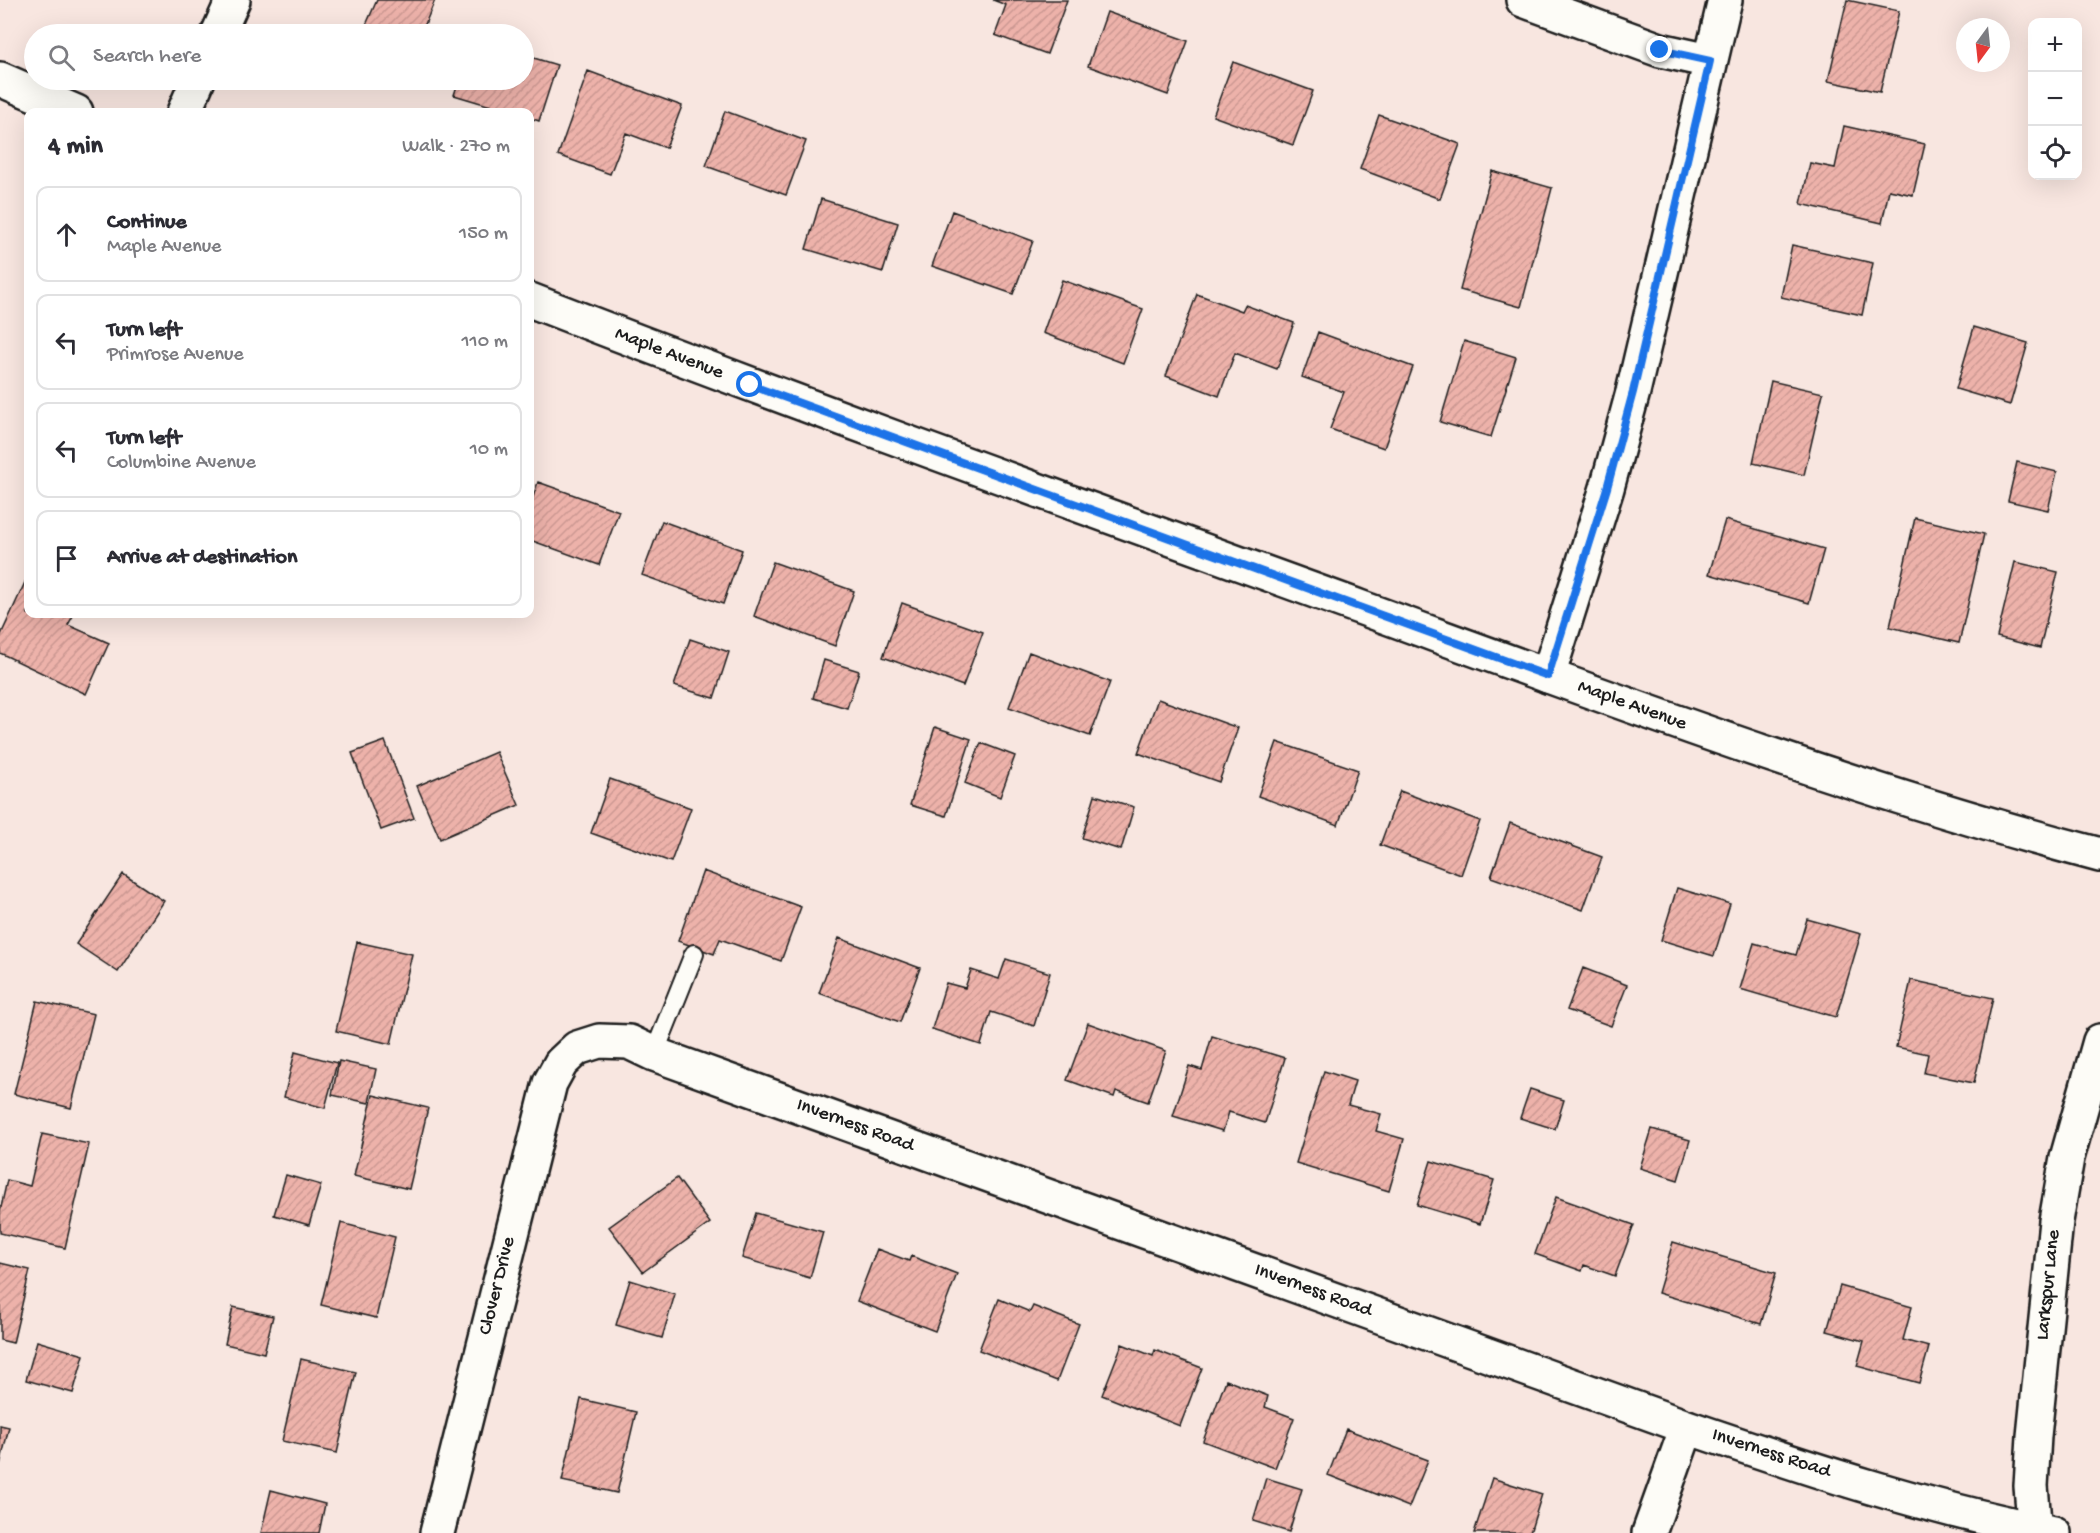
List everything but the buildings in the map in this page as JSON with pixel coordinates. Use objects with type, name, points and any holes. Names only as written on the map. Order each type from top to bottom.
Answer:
[{"type":"street","points":[[222,24],[233,0]]},
{"type":"street","points":[[1523,0],[1660,50],[1710,61]]},
{"type":"street","points":[[1548,676],[1607,488],[1633,392],[1725,0]]},
{"type":"street","points":[[0,79],[24,89]]},
{"type":"street","points":[[25,90],[67,108]]},
{"type":"street","points":[[186,108],[194,90]]},
{"type":"street","name":"Maple Avenue","points":[[534,302],[750,385],[1548,676],[1854,784],[2001,829],[2100,855]]},
{"type":"street","name":"Inverness Road","points":[[577,1048],[599,1041],[629,1042],[654,1054],[1776,1457],[1945,1509],[2041,1532]]},
{"type":"street","name":"Larkspur Lane","points":[[2041,1532],[2031,1486],[2056,1221],[2067,1158],[2100,1041]]},
{"type":"street","name":"Clover Drive","points":[[437,1533],[550,1083],[561,1063],[577,1048]]},
{"type":"street","points":[[1649,1533],[1687,1426]]},
{"type":"lane","points":[[654,1054],[694,954]]},
{"type":"route","points":[[750,385],[1548,676],[1607,488],[1633,392],[1710,61],[1660,50]]}]
